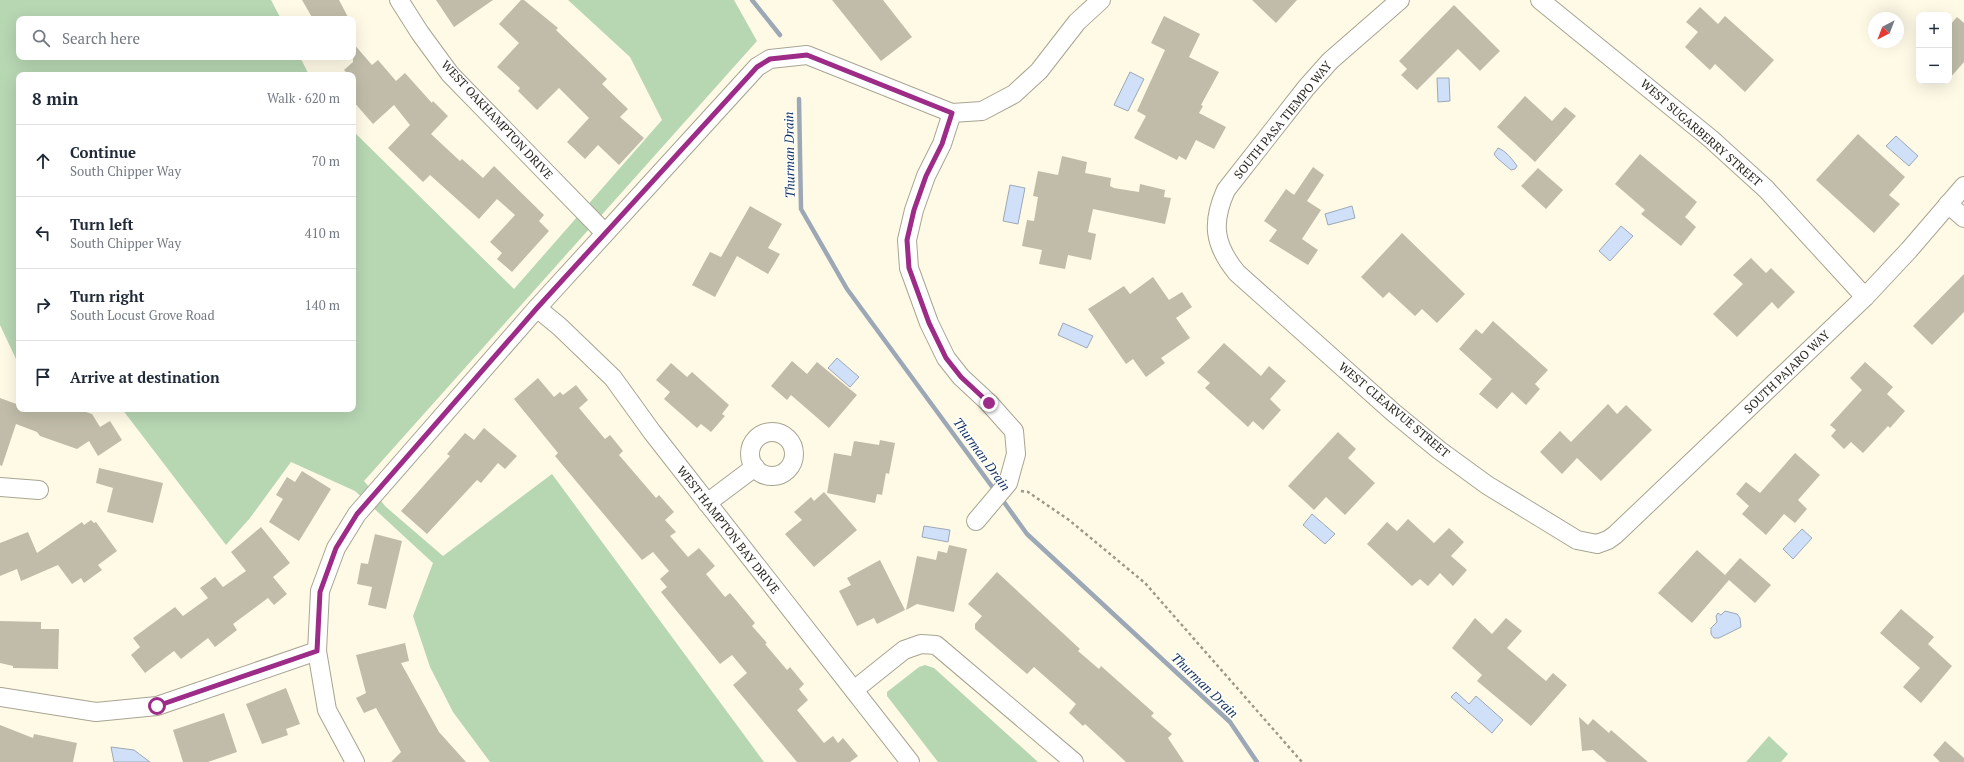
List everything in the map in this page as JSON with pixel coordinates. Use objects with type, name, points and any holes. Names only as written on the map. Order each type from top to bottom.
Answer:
[{"type":"street","name":"WEST OAKHAMPTON DRIVE","points":[[399,0],[420,33],[450,74],[605,233]]},
{"type":"street","points":[[355,762],[327,710],[317,651],[320,592],[336,548],[357,514],[537,308],[757,67],[770,59],[807,55],[952,113],[982,111],[1014,94],[1039,71],[1077,22],[1101,0]]},
{"type":"street","name":"SOUTH PASA TIEMPO WAY","points":[[1218,243],[1216,224],[1218,207],[1226,190],[1325,66],[1400,0]]},
{"type":"street","name":"WEST SUGARBERRY STREET","points":[[1540,0],[1711,139],[1766,189],[1865,297]]},
{"type":"street","points":[[952,113],[942,144],[926,176],[914,210],[907,240],[909,268],[929,323],[946,358],[961,377],[989,403],[1014,431],[1016,454],[1008,483],[976,521]]},
{"type":"street","name":"SOUTH PAJARO WAY","points":[[1597,544],[1608,540],[1615,535],[1865,297],[1909,250],[1964,186]]},
{"type":"street","points":[[1948,204],[1964,218]]},
{"type":"street","name":"WEST CLEARVUE STREET","points":[[1218,243],[1226,259],[1238,273],[1394,413],[1440,450],[1487,485],[1551,524],[1578,540],[1597,544]]},
{"type":"street","name":"WEST HAMPTON BAY DRIVE","points":[[537,308],[560,327],[613,378],[652,432],[910,762]]},
{"type":"street","points":[[707,503],[755,468]]},
{"type":"street","points":[[0,487],[40,490]]},
{"type":"street","points":[[854,690],[904,650],[921,644],[936,645],[1074,762]]},
{"type":"street","points":[[0,697],[96,712],[157,706],[317,651]]},
{"type":"path","points":[[1028,492],[1069,520],[1145,583],[1302,762]]},
{"type":"green space","points":[[0,0],[271,0],[279,16],[16,16],[16,60],[302,60],[308,72],[16,72],[16,359],[0,325]]},
{"type":"green space","points":[[568,0],[734,0],[757,41],[364,481],[386,507],[443,556],[552,474],[764,762],[490,762],[453,712],[430,667],[413,616],[433,563],[355,491],[291,462],[250,518],[226,545],[124,412],[356,412],[356,134],[514,289],[662,120],[630,57]]},
{"type":"green space","points":[[925,665],[934,668],[1038,762],[938,762],[887,696],[887,692],[919,667]]},
{"type":"green space","points":[[1769,736],[1788,754],[1781,762],[1746,762]]},
{"type":"water","points":[[1130,72],[1144,79],[1128,111],[1114,105]]},
{"type":"water","points":[[1437,78],[1449,78],[1450,101],[1438,102]]},
{"type":"water","points":[[1896,136],[1918,156],[1909,166],[1886,146]]},
{"type":"water","points":[[1498,148],[1506,153],[1513,161],[1517,166],[1515,169],[1511,170],[1497,158],[1494,154]]},
{"type":"water","points":[[1010,185],[1025,188],[1018,224],[1003,221]]},
{"type":"water","points":[[1352,206],[1355,218],[1328,225],[1325,214]]},
{"type":"water","points":[[1621,226],[1633,236],[1610,261],[1599,251]]},
{"type":"water","points":[[1063,323],[1093,336],[1087,348],[1058,335]]},
{"type":"water","points":[[837,358],[859,377],[850,387],[828,368]]},
{"type":"water","points":[[1312,514],[1335,534],[1325,544],[1303,525]]},
{"type":"water","points":[[924,526],[950,530],[948,542],[922,537]]},
{"type":"water","points":[[1802,529],[1812,538],[1793,559],[1783,549]]},
{"type":"water","points":[[1725,611],[1737,614],[1740,618],[1741,627],[1719,638],[1714,638],[1711,634],[1711,628],[1717,622],[1716,616],[1718,613],[1721,615]]},
{"type":"water","points":[[1456,692],[1469,704],[1476,696],[1503,720],[1492,733],[1451,697]]},
{"type":"water","points":[[111,747],[134,750],[150,762],[114,762]]},
{"type":"building","points":[[302,0],[339,0],[347,16],[311,16]]},
{"type":"building","points":[[436,0],[493,0],[454,27]]},
{"type":"building","points":[[521,0],[524,0],[558,28],[556,30],[607,79],[602,84],[628,109],[620,117],[644,138],[619,165],[598,145],[585,159],[567,142],[589,118],[559,88],[537,110],[518,91],[520,88],[497,67],[519,43],[499,24]]},
{"type":"building","points":[[832,0],[883,0],[912,37],[881,61]]},
{"type":"building","points":[[1252,0],[1297,0],[1276,23]]},
{"type":"building","points":[[1454,5],[1500,51],[1480,71],[1458,49],[1417,90],[1401,75],[1407,69],[1399,61]]},
{"type":"building","points":[[1700,7],[1718,24],[1725,16],[1774,60],[1745,92],[1715,64],[1710,70],[1685,47],[1698,32],[1686,22]]},
{"type":"building","points":[[1164,16],[1200,34],[1189,57],[1219,72],[1201,105],[1203,106],[1199,113],[1226,127],[1214,149],[1196,140],[1186,160],[1179,156],[1177,160],[1134,138],[1146,116],[1137,111],[1165,50],[1151,43]]},
{"type":"building","points":[[1957,17],[1964,23],[1964,62],[1952,76],[1952,48],[1952,23]]},
{"type":"building","points":[[356,46],[372,65],[378,60],[396,81],[405,73],[432,103],[433,101],[448,116],[431,134],[460,161],[462,159],[483,178],[494,166],[544,215],[539,221],[549,231],[512,272],[497,259],[502,253],[490,242],[515,215],[497,199],[479,219],[430,175],[423,182],[388,148],[410,125],[394,105],[373,124],[356,104],[356,72],[346,72],[344,70],[353,62],[353,60],[356,60]]},
{"type":"building","points":[[1525,96],[1552,121],[1565,107],[1576,116],[1535,162],[1497,127]]},
{"type":"building","points":[[1858,134],[1905,177],[1889,195],[1900,204],[1874,233],[1816,180]]},
{"type":"building","points":[[1640,154],[1697,202],[1685,217],[1696,227],[1681,246],[1641,214],[1645,210],[1615,184]]},
{"type":"building","points":[[1062,156],[1087,162],[1085,173],[1111,178],[1110,186],[1114,188],[1139,192],[1140,184],[1165,190],[1164,197],[1171,198],[1165,224],[1093,209],[1088,232],[1096,234],[1091,260],[1068,255],[1065,269],[1039,264],[1042,250],[1022,246],[1027,220],[1034,221],[1038,197],[1033,196],[1038,171],[1058,175]]},
{"type":"building","points":[[1313,167],[1324,175],[1307,201],[1321,210],[1302,239],[1318,250],[1308,265],[1269,241],[1277,230],[1264,221],[1286,189],[1294,195]]},
{"type":"building","points":[[1538,168],[1563,190],[1546,209],[1521,186]]},
{"type":"building","points":[[750,206],[782,224],[768,248],[780,254],[768,274],[737,256],[715,297],[692,285],[710,252],[721,257]]},
{"type":"building","points":[[1402,233],[1465,294],[1437,323],[1422,309],[1415,316],[1389,292],[1383,298],[1361,277]]},
{"type":"building","points":[[1751,258],[1766,273],[1771,268],[1795,292],[1778,309],[1772,302],[1737,337],[1713,314],[1743,284],[1733,275]]},
{"type":"building","points":[[1964,274],[1964,312],[1932,345],[1913,326]]},
{"type":"building","points":[[1153,277],[1169,300],[1182,292],[1192,307],[1176,318],[1190,338],[1161,358],[1165,363],[1146,377],[1133,359],[1126,364],[1088,309],[1124,286],[1130,294]]},
{"type":"building","points":[[1493,321],[1548,370],[1535,384],[1540,389],[1526,405],[1512,392],[1497,409],[1479,394],[1492,379],[1459,349],[1476,329],[1482,334]]},
{"type":"building","points":[[1224,343],[1261,376],[1269,366],[1286,381],[1270,399],[1281,410],[1263,430],[1253,421],[1248,427],[1205,388],[1210,383],[1197,372]]},
{"type":"building","points":[[792,361],[807,374],[817,362],[857,395],[829,428],[791,395],[787,400],[771,386]]},
{"type":"building","points":[[1865,362],[1893,387],[1887,394],[1905,411],[1890,428],[1888,426],[1863,453],[1851,442],[1844,449],[1831,436],[1836,430],[1830,425],[1862,390],[1850,378]]},
{"type":"building","points":[[671,363],[687,377],[692,372],[729,405],[722,414],[725,416],[711,432],[701,424],[697,428],[664,399],[670,392],[656,380]]},
{"type":"building","points":[[538,378],[554,397],[560,392],[563,395],[576,385],[588,400],[579,408],[605,439],[610,435],[623,451],[619,455],[656,498],[659,495],[674,512],[665,520],[676,532],[670,536],[688,557],[699,548],[715,566],[706,574],[725,597],[730,593],[755,623],[752,626],[767,643],[765,644],[787,670],[790,667],[804,684],[799,689],[808,700],[797,710],[824,743],[833,736],[838,743],[843,738],[858,756],[850,762],[797,762],[733,685],[747,673],[732,655],[720,664],[661,592],[667,587],[660,579],[669,571],[653,552],[642,560],[555,456],[558,453],[514,399]]},
{"type":"building","points":[[0,398],[16,404],[16,412],[86,412],[92,414],[100,427],[110,421],[122,440],[98,456],[89,441],[77,449],[40,436],[37,432],[16,424],[2,466],[0,465]]},
{"type":"building","points":[[1608,404],[1617,414],[1626,405],[1652,430],[1601,481],[1577,458],[1562,474],[1540,452],[1560,431],[1571,442]]},
{"type":"building","points":[[484,428],[517,456],[505,469],[498,463],[481,483],[477,480],[427,534],[401,511],[450,456],[447,454],[465,433],[474,440]]},
{"type":"building","points":[[1338,432],[1356,449],[1348,458],[1375,483],[1345,515],[1326,497],[1314,510],[1288,486]]},
{"type":"building","points":[[880,440],[895,443],[889,474],[886,473],[882,495],[877,494],[875,503],[827,493],[834,453],[851,456],[854,441],[879,445]]},
{"type":"building","points":[[1795,453],[1820,475],[1798,500],[1807,509],[1795,523],[1784,514],[1766,535],[1742,514],[1749,506],[1736,494],[1746,482],[1760,493]]},
{"type":"building","points":[[99,468],[163,483],[153,523],[107,512],[113,488],[96,483]]},
{"type":"building","points":[[302,471],[331,489],[299,541],[269,522],[283,499],[276,495],[287,477],[295,482]]},
{"type":"building","points":[[824,492],[857,530],[814,567],[785,534],[802,520],[794,512],[811,497],[814,501]]},
{"type":"building","points":[[1408,519],[1434,543],[1449,528],[1464,542],[1451,556],[1467,570],[1453,586],[1440,573],[1428,586],[1420,579],[1412,586],[1367,544],[1387,522],[1397,531]]},
{"type":"building","points":[[91,520],[94,523],[96,522],[117,551],[98,565],[102,570],[84,583],[81,578],[72,584],[58,565],[21,581],[17,569],[0,576],[0,543],[28,532],[37,553],[82,522],[84,525]]},
{"type":"building","points":[[261,527],[290,563],[273,577],[287,594],[274,605],[268,598],[233,624],[237,630],[215,647],[208,638],[181,659],[174,651],[145,673],[131,655],[140,647],[133,638],[175,607],[183,616],[208,598],[200,588],[215,577],[223,587],[246,571],[231,552]]},
{"type":"building","points":[[375,534],[402,541],[386,609],[368,605],[372,587],[357,584],[361,563],[368,564]]},
{"type":"building","points":[[949,545],[967,549],[954,612],[917,604],[906,610],[917,556],[936,560],[938,551],[947,553]]},
{"type":"building","points":[[1697,550],[1725,575],[1740,558],[1771,585],[1755,603],[1729,580],[1692,623],[1658,593]]},
{"type":"building","points":[[880,560],[905,610],[877,624],[874,618],[857,626],[839,591],[851,585],[847,578]]},
{"type":"building","points":[[997,572],[1080,649],[1078,651],[1099,669],[1101,666],[1154,713],[1151,716],[1172,734],[1168,738],[1184,762],[1126,762],[1085,724],[1083,726],[1069,713],[1076,704],[1034,667],[1027,674],[975,629],[975,624],[982,616],[968,604]]},
{"type":"building","points":[[1901,609],[1934,637],[1928,644],[1952,666],[1921,703],[1903,687],[1920,668],[1880,633]]},
{"type":"building","points":[[1475,618],[1492,634],[1506,618],[1522,631],[1507,648],[1546,681],[1553,673],[1567,685],[1531,726],[1477,681],[1482,675],[1452,648]]},
{"type":"building","points":[[0,621],[41,622],[41,629],[59,629],[58,669],[13,668],[13,666],[0,663]]},
{"type":"building","points":[[405,643],[409,661],[401,663],[439,732],[466,762],[391,762],[401,752],[376,708],[364,713],[356,698],[366,693],[356,655]]},
{"type":"building","points":[[286,688],[300,724],[286,729],[288,735],[262,744],[246,704]]},
{"type":"building","points":[[224,713],[237,752],[208,762],[183,762],[173,730]]},
{"type":"building","points":[[1579,717],[1588,725],[1593,719],[1609,733],[1611,730],[1648,762],[1607,762],[1593,750],[1582,751]]},
{"type":"building","points":[[0,725],[33,738],[34,734],[77,743],[73,762],[0,762]]},
{"type":"building","points":[[1945,741],[1964,758],[1964,762],[1940,762],[1933,755]]},
{"type":"waterway","name":"Thurman Drain","points":[[752,0],[780,35]]},
{"type":"waterway","name":"Thurman Drain","points":[[799,99],[801,209],[847,289],[996,492]]},
{"type":"waterway","name":"Thurman Drain","points":[[1001,498],[1027,534],[1230,722],[1257,762]]},
{"type":"route","points":[[157,706],[317,651],[320,592],[336,548],[357,514],[537,308],[605,233],[757,67],[770,59],[807,55],[952,113],[942,144],[926,176],[914,210],[907,240],[909,268],[929,323],[946,358],[961,377],[989,403]]}]
